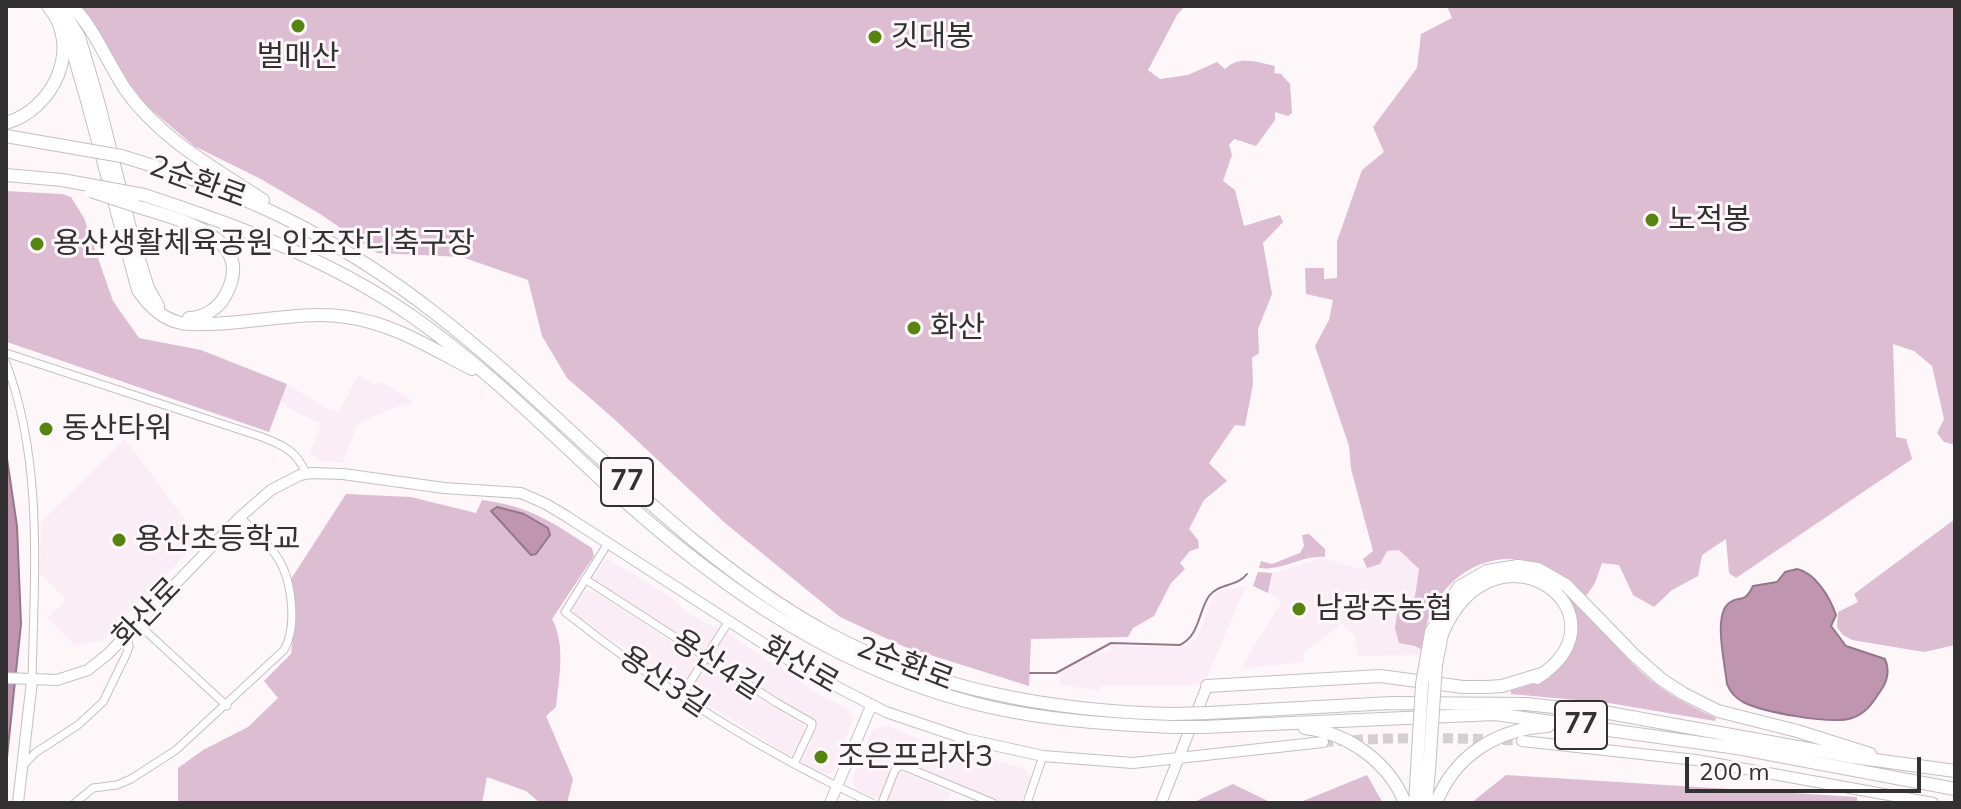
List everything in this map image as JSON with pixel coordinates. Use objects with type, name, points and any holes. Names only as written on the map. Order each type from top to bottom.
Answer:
[{"type":"highway","points":[[72,6],[125,89],[151,121],[179,146],[296,222]]},
{"type":"highway","points":[[6,123],[35,110],[58,79],[64,41],[55,9]]},
{"type":"highway","points":[[55,9],[79,37],[83,50],[148,288],[157,305],[183,318],[196,318],[219,306],[233,272],[229,253],[209,233],[191,223],[136,206],[62,180]]},
{"type":"highway","points":[[55,9],[69,38],[138,290],[147,303],[162,315],[181,323],[223,324],[345,316],[379,324],[428,344],[487,376]]},
{"type":"highway","name":"2순환로","points":[[6,136],[121,156],[183,174],[239,195],[296,222],[386,277],[438,316],[683,533],[766,596],[827,632],[930,677],[1046,705],[1173,720],[1203,727],[1495,714],[1737,748],[1955,789]]},
{"type":"highway","name":"2순환로","points":[[6,175],[62,180],[144,195],[264,238],[349,276],[413,316],[453,346],[673,542],[766,612],[810,638],[897,677],[994,708],[1056,719],[1173,720],[1208,713],[1391,703],[1526,704],[1609,713],[1853,757],[1955,771]]},
{"type":"highway","points":[[1426,803],[1422,684],[1437,633],[1459,587],[1487,571],[1518,566],[1538,569],[1566,585],[1634,655],[1684,694],[1718,711],[1797,731],[1892,761]]},
{"type":"highway","points":[[1437,633],[1474,588],[1492,578],[1538,578],[1553,589],[1566,605],[1572,635],[1566,653],[1528,684],[1471,703]]},
{"type":"highway","points":[[1207,686],[1380,676],[1463,687],[1487,687],[1502,686],[1545,673]]},
{"type":"highway","points":[[1230,725],[1297,728],[1338,735],[1384,769],[1398,785],[1405,803]]},
{"type":"highway","points":[[1436,803],[1455,769],[1493,738],[1531,727],[1553,726],[1895,779]]},
{"type":"highway","points":[[1415,803],[1423,770]]},
{"type":"main road","name":"화산로","points":[[6,678],[57,680],[88,670],[240,517],[271,490],[306,473],[343,474],[444,488],[521,493],[546,504],[608,543],[776,654],[871,706],[966,739],[1043,756],[1133,763],[1323,742]]},
{"type":"main road","points":[[18,803],[27,680]]},
{"type":"main road","points":[[1161,803],[1207,686]]},
{"type":"main road","points":[[830,803],[871,706]]},
{"type":"main road","points":[[1522,741],[1696,760],[1933,803]]},
{"type":"street","points":[[6,353],[262,437],[289,448],[306,473]]},
{"type":"street","points":[[6,363],[15,387],[33,508],[35,555],[27,680]]},
{"type":"street","points":[[75,803],[93,788],[117,785],[145,771],[195,734],[281,655],[288,643],[290,600],[284,572],[274,552],[240,517]]},
{"type":"street","name":"용산3길","points":[[608,543],[565,612],[682,695],[794,764],[872,803]]},
{"type":"street","name":"용산4길","points":[[585,579],[812,723],[794,764]]},
{"type":"street","points":[[682,695],[729,621]]},
{"type":"street","points":[[137,623],[227,706]]},
{"type":"street","points":[[21,768],[35,753],[78,725],[103,702],[129,647],[128,633]]},
{"type":"street","points":[[1027,803],[1043,756]]},
{"type":"street","points":[[882,803],[895,770],[901,765],[993,803]]},
{"type":"shaded area","points":[[76,6],[1185,6],[1177,15],[1148,70],[1160,79],[1188,75],[1217,62],[1225,69],[1242,61],[1275,66],[1274,73],[1281,74],[1290,84],[1292,113],[1288,116],[1275,112],[1275,120],[1256,146],[1234,139],[1229,145],[1232,155],[1223,181],[1235,190],[1244,226],[1280,215],[1283,222],[1263,243],[1272,294],[1258,329],[1259,353],[1252,358],[1253,384],[1245,426],[1235,425],[1209,463],[1227,481],[1204,500],[1189,529],[1198,540],[1199,548],[1190,551],[1180,563],[1185,569],[1171,583],[1154,616],[1133,628],[1128,637],[1031,639],[1029,686],[905,647],[840,617],[725,523],[567,378],[542,336],[528,280],[462,257],[377,253],[261,179],[194,146],[148,107],[120,72]]},
{"type":"shaded area","points":[[1447,6],[1955,6],[1955,445],[1944,442],[1937,433],[1944,419],[1932,366],[1914,351],[1893,344],[1896,437],[1906,439],[1912,459],[1736,578],[1729,573],[1726,539],[1702,555],[1698,576],[1672,590],[1654,607],[1633,595],[1619,565],[1602,563],[1595,583],[1586,596],[1534,563],[1494,560],[1466,572],[1443,592],[1427,624],[1426,652],[1399,643],[1395,628],[1397,614],[1415,596],[1419,569],[1399,550],[1387,551],[1380,564],[1367,568],[1363,559],[1373,551],[1351,469],[1349,446],[1315,346],[1329,320],[1333,300],[1306,294],[1305,268],[1324,268],[1324,279],[1337,278],[1337,241],[1362,170],[1384,152],[1373,127],[1417,68],[1421,34],[1452,18]]},
{"type":"shaded area","points":[[6,191],[71,197],[84,218],[113,301],[139,338],[201,350],[287,384],[269,432],[7,342]]},
{"type":"shaded area","points":[[358,375],[375,385],[378,381],[395,389],[412,403],[358,423],[343,463],[316,459],[310,453],[321,424],[288,408],[281,399],[287,384],[326,408],[339,412]]},
{"type":"shaded area","name":"용산초등학교","points":[[125,439],[198,537],[197,543],[102,641],[75,645],[47,618],[66,600],[40,573],[41,522]]},
{"type":"shaded area","points":[[6,452],[17,526],[21,624],[6,767]]},
{"type":"shaded area","points":[[346,494],[411,497],[476,513],[482,500],[500,503],[541,517],[592,548],[594,556],[552,619],[559,640],[560,673],[556,707],[546,716],[573,779],[567,803],[540,803],[526,791],[487,777],[482,803],[178,803],[178,768],[203,750],[248,727],[278,698],[264,681],[291,654],[296,612],[289,582]]},
{"type":"shaded area","points":[[497,507],[524,514],[548,528],[550,535],[536,554],[531,555],[491,511]]},
{"type":"shaded area","points":[[1955,519],[1955,645],[1924,652],[1852,640],[1843,635],[1837,627],[1838,612],[1858,602],[1854,594]]},
{"type":"shaded area","points":[[1309,534],[1325,549],[1325,557],[1259,568],[1261,561],[1272,564],[1300,553],[1304,546],[1302,535]]},
{"type":"shaded area","points":[[1399,550],[1419,569],[1415,596],[1401,608],[1399,643],[1415,646],[1427,655],[1358,656],[1354,635],[1342,624],[1305,651],[1303,662],[1240,669],[1282,601],[1268,593],[1272,573],[1320,557],[1360,569],[1367,568],[1387,551]]},
{"type":"shaded area","points":[[605,560],[610,560],[672,598],[687,613],[720,630],[705,652],[595,583],[594,577]]},
{"type":"shaded area","points":[[1797,569],[1810,575],[1826,594],[1836,615],[1831,626],[1846,646],[1885,659],[1887,663],[1884,685],[1871,705],[1852,718],[1829,720],[1766,710],[1740,700],[1727,684],[1721,629],[1724,609],[1729,603],[1747,596],[1753,586],[1777,582],[1785,572]]},
{"type":"shaded area","points":[[1258,572],[1272,573],[1268,593],[1253,586]]},
{"type":"shaded area","points":[[1553,582],[1585,611],[1641,672],[1671,695],[1716,718],[1715,721],[1609,703],[1511,694],[1511,690],[1538,681],[1562,664],[1575,639],[1571,610],[1552,585]]},
{"type":"shaded area","points":[[1246,586],[1205,682],[1185,686],[1101,686],[1101,691],[1060,685],[1060,673],[1096,653],[1098,656],[1112,650],[1111,646],[1180,647],[1188,644],[1197,637],[1214,596],[1220,591]]},
{"type":"shaded area","points":[[592,590],[700,660],[683,687],[574,614],[573,608],[585,591]]},
{"type":"shaded area","points":[[727,633],[812,691],[849,709],[853,719],[833,772],[827,775],[804,765],[802,761],[817,727],[815,722],[779,702],[711,656]]},
{"type":"shaded area","points":[[706,664],[804,726],[806,733],[793,755],[788,755],[688,692]]},
{"type":"shaded area","points":[[886,725],[929,743],[1023,768],[1031,778],[1021,803],[1000,803],[897,760],[881,797],[856,790],[852,781],[872,730]]},
{"type":"shaded area","points":[[903,772],[951,792],[946,803],[891,803],[888,797],[898,774]]},
{"type":"shaded area","points":[[1367,775],[1383,803],[1298,803]]},
{"type":"shaded area","points":[[1506,775],[1857,797],[1857,803],[1471,803]]},
{"type":"shaded area","points":[[1233,784],[1272,803],[1192,803]]},
{"type":"waterway","points":[[1030,673],[1056,673],[1111,643],[1180,645],[1195,629],[1209,596],[1247,574]]},
{"type":"tunnel","points":[[1323,742],[1423,738],[1522,741]]},
{"type":"place","name":"벌매산","points":[[298,26]]},
{"type":"place","name":"깃대봉","points":[[875,37]]},
{"type":"place","name":"노적봉","points":[[1652,220]]},
{"type":"place","name":"용산생활체육공원 인조잔디축구장","points":[[37,244]]},
{"type":"place","name":"화산","points":[[914,328]]},
{"type":"place","name":"동산타워","points":[[46,429]]},
{"type":"place","name":"용산초등학교","points":[[119,540]]},
{"type":"place","name":"남광주농협","points":[[1299,609]]},
{"type":"place","name":"조은프라자3","points":[[821,757]]}]
